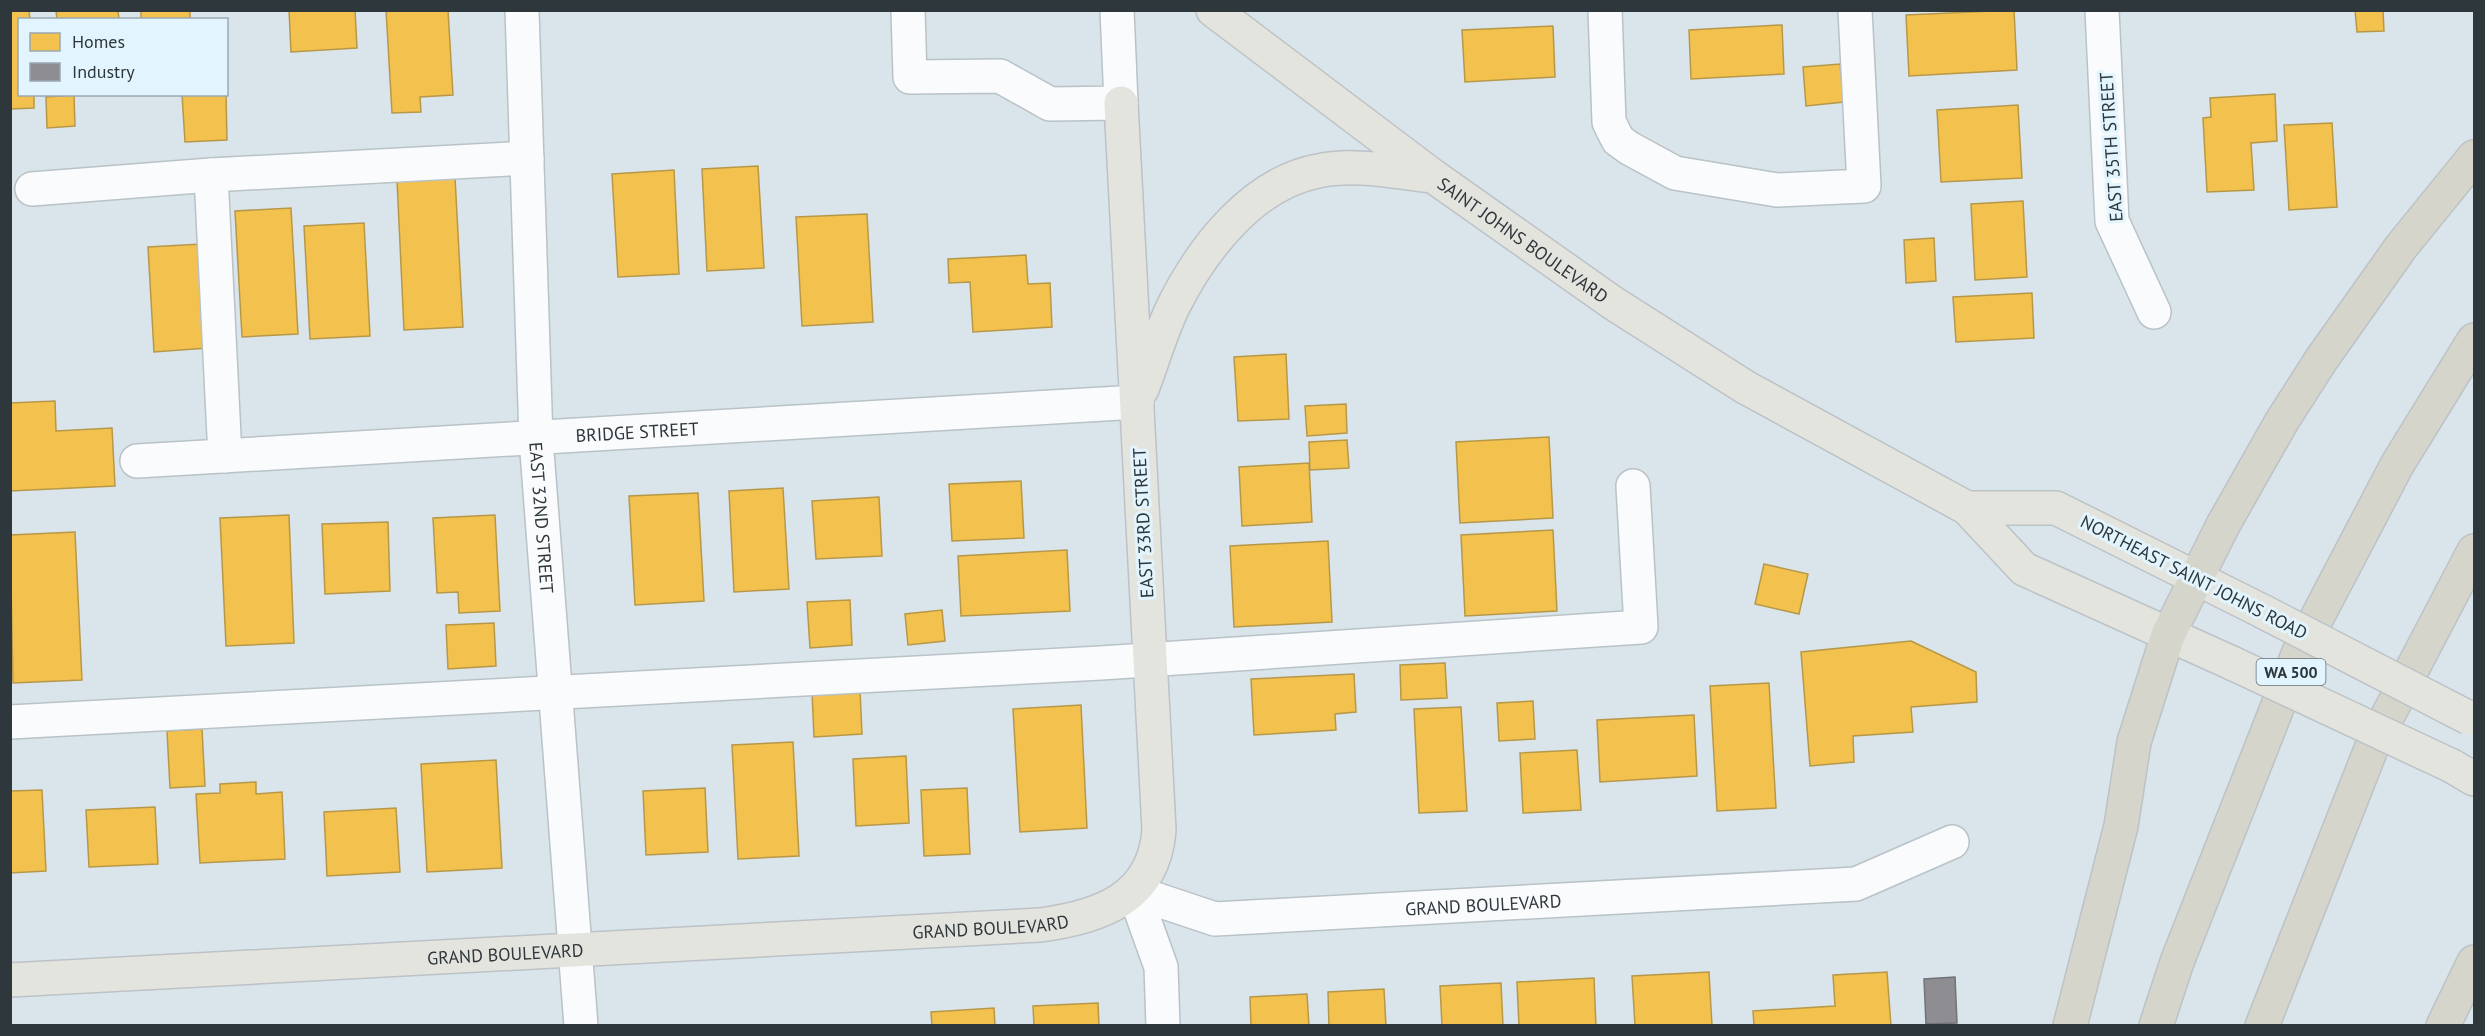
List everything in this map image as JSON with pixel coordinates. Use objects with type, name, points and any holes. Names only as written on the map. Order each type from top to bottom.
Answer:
[{"type":"highway","points":[[2070,1026],[2121,826],[2134,742],[2168,634],[2223,525],[2282,421],[2321,360],[2401,248],[2475,157]]},
{"type":"highway","name":"WA 500","points":[[2156,1026],[2177,962],[2299,652],[2397,465],[2475,340]]},
{"type":"highway","points":[[2262,1026],[2373,744],[2475,551]]},
{"type":"highway","points":[[2443,1026],[2475,962]]},
{"type":"main road","name":"SAINT JOHNS BOULEVARD","points":[[1213,10],[1433,176],[1613,303],[1746,387],[1848,443]]},
{"type":"main road","name":"EAST 33RD STREET","points":[[1121,103],[1159,830],[1154,857],[1134,892]]},
{"type":"main road","points":[[1137,402],[1174,305],[1193,272],[1228,228],[1267,192],[1295,176],[1320,170],[1364,169],[1433,176]]},
{"type":"main road","name":"NORTHEAST SAINT JOHNS ROAD","points":[[1848,443],[1967,508],[2024,569],[2234,663],[2463,773]]},
{"type":"main road","name":"NORTHEAST SAINT JOHNS ROAD","points":[[1967,508],[2056,508],[2197,577],[2472,719]]},
{"type":"main road","name":"GRAND BOULEVARD","points":[[10,980],[1040,925],[1091,913],[1134,892]]},
{"type":"street","name":"EAST 32ND STREET","points":[[522,10],[536,439],[581,1026]]},
{"type":"street","points":[[908,10],[910,77],[1000,76],[1050,104],[1121,103]]},
{"type":"street","name":"EAST 33RD STREET","points":[[1117,10],[1121,103]]},
{"type":"street","points":[[1605,10],[1610,122],[1618,140],[1675,173],[1777,190],[1864,186],[1855,10]]},
{"type":"street","name":"EAST 35TH STREET","points":[[2102,10],[2112,221],[2154,312]]},
{"type":"street","points":[[33,189],[211,175],[527,158]]},
{"type":"street","points":[[211,175],[225,456]]},
{"type":"street","name":"BRIDGE STREET","points":[[137,460],[536,439],[1137,402]]},
{"type":"street","points":[[10,722],[1149,660],[1641,627],[1633,486]]},
{"type":"street","name":"GRAND BOULEVARD","points":[[1134,892],[1215,919],[1844,885],[1856,884],[1952,842]]},
{"type":"street","points":[[1134,892],[1161,967],[1163,1026]]},
{"type":"building: Homes","points":[[10,10],[29,10],[30,18],[18,18],[18,96],[34,96],[34,108],[10,109]]},
{"type":"building: Homes","points":[[56,10],[118,10],[119,18],[57,18]]},
{"type":"building: Homes","points":[[141,10],[190,10],[190,18],[141,18]]},
{"type":"building: Homes","points":[[289,10],[355,10],[357,48],[291,52]]},
{"type":"building: Homes","points":[[386,10],[448,10],[453,95],[420,97],[421,112],[392,113]]},
{"type":"building: Homes","points":[[2014,10],[2017,70],[1909,76],[1906,15]]},
{"type":"building: Homes","points":[[2355,10],[2383,10],[2384,31],[2357,32]]},
{"type":"building: Homes","points":[[1782,25],[1784,74],[1691,79],[1689,30]]},
{"type":"building: Homes","points":[[1553,26],[1555,77],[1465,82],[1462,30]]},
{"type":"building: Homes","points":[[1840,64],[1844,102],[1806,106],[1803,67]]},
{"type":"building: Homes","points":[[2275,94],[2277,141],[2251,143],[2254,190],[2207,192],[2203,118],[2211,117],[2210,98]]},
{"type":"building: Homes","points":[[74,96],[75,126],[47,128],[46,97]]},
{"type":"building: Homes","points":[[182,96],[226,96],[227,140],[185,142]]},
{"type":"building: Homes","points":[[2018,105],[2022,178],[1941,182],[1937,110]]},
{"type":"building: Homes","points":[[2332,123],[2337,207],[2289,210],[2284,125]]},
{"type":"building: Homes","points":[[758,166],[764,268],[707,271],[702,169]]},
{"type":"building: Homes","points":[[674,170],[679,274],[618,277],[612,174]]},
{"type":"building: Homes","points":[[455,177],[463,327],[404,330],[397,180]]},
{"type":"building: Homes","points":[[2023,201],[2027,277],[1975,280],[1971,204]]},
{"type":"building: Homes","points":[[291,208],[298,334],[242,337],[235,211]]},
{"type":"building: Homes","points":[[867,214],[873,322],[802,326],[796,217]]},
{"type":"building: Homes","points":[[364,223],[370,336],[310,339],[304,226]]},
{"type":"building: Homes","points":[[1934,238],[1936,281],[1906,283],[1904,240]]},
{"type":"building: Homes","points":[[202,244],[207,348],[154,352],[148,247]]},
{"type":"building: Homes","points":[[1026,255],[1028,284],[1050,283],[1052,327],[973,332],[970,282],[949,283],[948,259]]},
{"type":"building: Homes","points":[[2032,293],[2034,338],[1956,342],[1953,297]]},
{"type":"building: Homes","points":[[1286,354],[1289,419],[1238,421],[1234,357]]},
{"type":"building: Homes","points":[[55,401],[56,431],[112,428],[115,486],[10,491],[10,403]]},
{"type":"building: Homes","points":[[1346,404],[1347,433],[1307,436],[1305,406]]},
{"type":"building: Homes","points":[[1549,437],[1553,518],[1460,523],[1456,442]]},
{"type":"building: Homes","points":[[1347,440],[1349,468],[1310,470],[1309,442]]},
{"type":"building: Homes","points":[[1309,463],[1312,522],[1242,526],[1239,467]]},
{"type":"building: Homes","points":[[1021,481],[1024,538],[952,541],[949,484]]},
{"type":"building: Homes","points":[[783,488],[789,589],[734,592],[729,491]]},
{"type":"building: Homes","points":[[698,493],[704,601],[635,605],[629,496]]},
{"type":"building: Homes","points":[[879,497],[882,556],[816,559],[812,501]]},
{"type":"building: Homes","points":[[289,515],[294,643],[226,646],[220,518]]},
{"type":"building: Homes","points":[[495,515],[500,611],[459,613],[458,592],[437,593],[433,518]]},
{"type":"building: Homes","points":[[388,522],[390,591],[325,594],[322,524]]},
{"type":"building: Homes","points":[[1553,530],[1557,611],[1465,616],[1461,535]]},
{"type":"building: Homes","points":[[75,532],[82,680],[13,683],[10,535]]},
{"type":"building: Homes","points":[[1328,541],[1332,622],[1234,627],[1230,546]]},
{"type":"building: Homes","points":[[1067,550],[1070,611],[961,616],[958,556]]},
{"type":"building: Homes","points":[[1764,564],[1808,574],[1799,614],[1755,604]]},
{"type":"building: Homes","points":[[850,600],[852,645],[810,648],[807,602]]},
{"type":"building: Homes","points":[[942,610],[945,641],[908,645],[905,614]]},
{"type":"building: Homes","points":[[494,623],[496,666],[448,669],[446,625]]},
{"type":"building: Homes","points":[[1911,641],[1976,672],[1977,702],[1911,707],[1913,732],[1853,736],[1854,762],[1810,766],[1801,652]]},
{"type":"building: Homes","points":[[1445,663],[1447,698],[1401,700],[1400,665]]},
{"type":"building: Homes","points":[[1354,674],[1356,712],[1335,714],[1336,730],[1254,735],[1251,679]]},
{"type":"building: Homes","points":[[1769,683],[1776,808],[1717,811],[1710,686]]},
{"type":"building: Homes","points":[[860,690],[862,734],[814,737],[812,692]]},
{"type":"building: Homes","points":[[1533,701],[1535,739],[1499,741],[1497,703]]},
{"type":"building: Homes","points":[[1081,705],[1087,828],[1020,832],[1013,709]]},
{"type":"building: Homes","points":[[1461,707],[1467,811],[1419,813],[1414,709]]},
{"type":"building: Homes","points":[[1694,715],[1697,776],[1600,782],[1597,720]]},
{"type":"building: Homes","points":[[202,729],[205,786],[170,788],[167,731]]},
{"type":"building: Homes","points":[[793,742],[799,856],[738,859],[732,745]]},
{"type":"building: Homes","points":[[1577,750],[1581,810],[1523,813],[1520,753]]},
{"type":"building: Homes","points":[[906,756],[909,823],[856,826],[853,759]]},
{"type":"building: Homes","points":[[496,760],[502,868],[427,872],[421,764]]},
{"type":"building: Homes","points":[[256,782],[256,794],[282,792],[285,859],[200,863],[196,794],[220,793],[220,784]]},
{"type":"building: Homes","points":[[705,788],[708,852],[646,855],[643,791]]},
{"type":"building: Homes","points":[[967,788],[970,854],[924,856],[921,790]]},
{"type":"building: Homes","points":[[42,790],[46,871],[10,873],[10,791]]},
{"type":"building: Homes","points":[[155,807],[158,864],[89,867],[86,810]]},
{"type":"building: Homes","points":[[396,808],[400,872],[327,876],[324,812]]},
{"type":"building: Homes","points":[[1709,972],[1712,1026],[1635,1026],[1632,976]]},
{"type":"building: Homes","points":[[1887,972],[1891,1026],[1754,1026],[1753,1011],[1835,1006],[1833,975]]},
{"type":"building: Homes","points":[[1594,978],[1596,1026],[1519,1026],[1517,982]]},
{"type":"building: Homes","points":[[1501,983],[1503,1026],[1442,1026],[1440,986]]},
{"type":"building: Homes","points":[[1384,989],[1386,1026],[1329,1026],[1328,992]]},
{"type":"building: Homes","points":[[1307,994],[1309,1026],[1251,1026],[1250,997]]},
{"type":"building: Homes","points":[[1098,1003],[1099,1026],[1034,1026],[1033,1006]]},
{"type":"building: Homes","points":[[994,1008],[995,1026],[932,1026],[931,1012]]},
{"type":"building: Industry","points":[[1955,977],[1957,1023],[1926,1024],[1924,979]]}]
